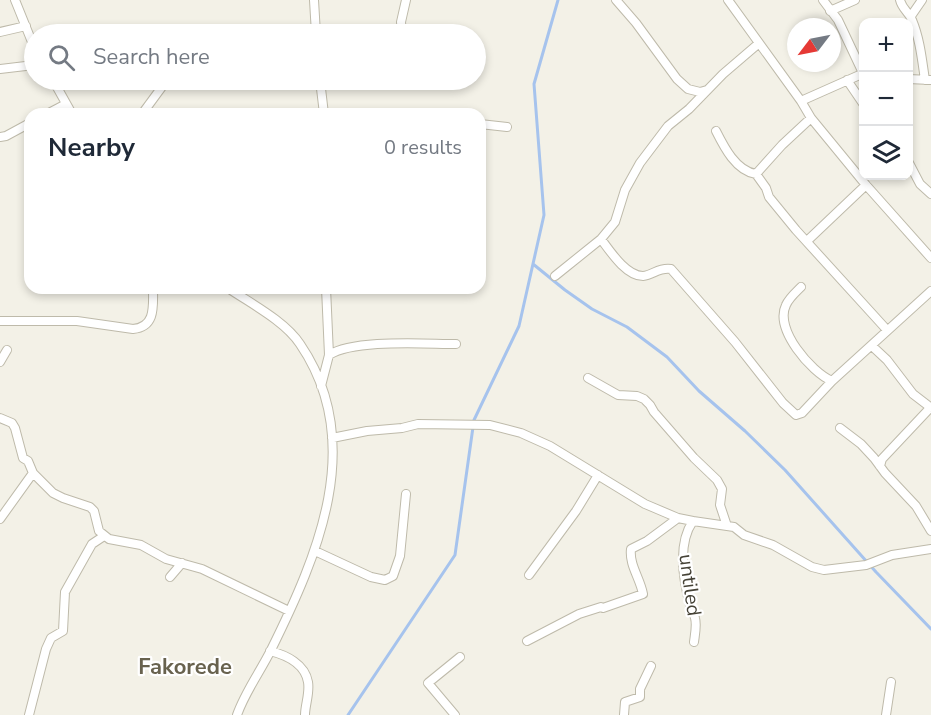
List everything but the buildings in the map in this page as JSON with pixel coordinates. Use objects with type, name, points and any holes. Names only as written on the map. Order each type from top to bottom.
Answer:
[{"type":"street","points":[[314,0],[315,24]]},
{"type":"street","points":[[401,24],[406,0]]},
{"type":"street","points":[[728,0],[811,118],[866,185],[930,253]]},
{"type":"street","points":[[823,0],[838,20],[863,72]]},
{"type":"street","points":[[830,11],[855,0]]},
{"type":"street","points":[[900,0],[904,11],[911,16],[928,80],[913,79]]},
{"type":"street","points":[[911,16],[922,0]]},
{"type":"street","points":[[18,1],[25,24]]},
{"type":"street","points":[[620,2],[682,84],[688,89],[700,92],[711,88]]},
{"type":"street","points":[[0,32],[24,26]]},
{"type":"street","points":[[555,276],[601,239],[615,222],[625,190],[659,137],[675,119],[689,109],[758,44]]},
{"type":"street","points":[[0,69],[24,66]]},
{"type":"street","points":[[801,101],[859,75]]},
{"type":"street","points":[[847,80],[859,98]]},
{"type":"street","points":[[58,90],[68,108]]},
{"type":"street","points":[[146,108],[159,90]]},
{"type":"street","points":[[321,90],[323,108]]},
{"type":"street","points":[[58,108],[66,104]]},
{"type":"street","points":[[756,174],[775,152],[811,118]]},
{"type":"street","points":[[486,125],[507,127]]},
{"type":"street","points":[[0,137],[24,126]]},
{"type":"street","points":[[716,131],[723,145],[740,167],[749,173],[756,174],[769,196],[795,230],[887,330]]},
{"type":"street","points":[[913,169],[920,184],[931,194]]},
{"type":"street","points":[[807,241],[866,185]]},
{"type":"street","points":[[601,239],[631,272],[646,276],[664,268],[670,269],[735,342],[796,416],[931,291]]},
{"type":"street","points":[[801,287],[786,305],[784,311],[786,326],[791,341],[807,363],[832,381]]},
{"type":"street","points":[[0,321],[77,321],[133,329],[141,328],[150,322],[153,294]]},
{"type":"street","points":[[236,294],[287,330],[300,343],[321,386],[331,420],[332,438],[331,486],[325,521],[315,551],[270,651],[237,715]]},
{"type":"street","points":[[321,386],[329,355],[326,294]]},
{"type":"street","points":[[329,355],[339,349],[360,345],[456,344]]},
{"type":"street","points":[[872,346],[887,360],[913,394],[931,407],[882,459],[880,466]]},
{"type":"street","points":[[0,362],[7,350]]},
{"type":"street","points":[[588,378],[618,395],[637,396],[650,405],[694,458],[717,480],[722,489],[720,505],[727,526]]},
{"type":"street","points":[[0,418],[12,423],[23,458],[28,461],[33,473],[53,493],[90,507],[94,511],[99,531],[104,536],[141,545],[166,559],[202,569],[289,611]]},
{"type":"street","points":[[332,438],[418,424],[490,425],[521,433],[550,446],[645,504],[690,524],[734,527],[744,535],[773,545],[812,567],[824,570],[866,565],[892,555],[931,549]]},
{"type":"street","points":[[840,428],[861,444],[916,506],[931,531]]},
{"type":"street","points":[[0,519],[33,473]]},
{"type":"street","points":[[529,575],[576,511],[598,475]]},
{"type":"street","points":[[315,551],[371,577],[385,580],[393,576],[400,556],[406,494]]},
{"type":"street","points":[[527,641],[579,614],[601,607],[603,609],[643,594],[641,583],[632,565],[631,549],[647,541],[678,518]]},
{"type":"street","name":"untiled","points":[[690,524],[684,541],[683,561],[690,606],[696,620],[694,642]]},
{"type":"street","points":[[29,715],[46,649],[51,638],[63,631],[65,592],[92,544],[104,536]]},
{"type":"street","points":[[170,577],[182,563]]},
{"type":"street","points":[[270,651],[292,660],[304,670],[308,683],[305,715]]},
{"type":"street","points":[[455,715],[428,682],[460,657]]},
{"type":"street","points":[[624,715],[625,702],[640,697],[640,689],[651,666]]},
{"type":"street","points":[[886,715],[891,682]]},
{"type":"waterway","points":[[348,715],[455,555],[474,420],[519,326],[544,215],[534,84],[558,0]]},
{"type":"waterway","points":[[533,264],[592,309],[627,327],[667,357],[699,391],[785,470],[876,572],[931,629]]},
{"type":"district","name":"Fakorede","points":[[185,667]]}]
